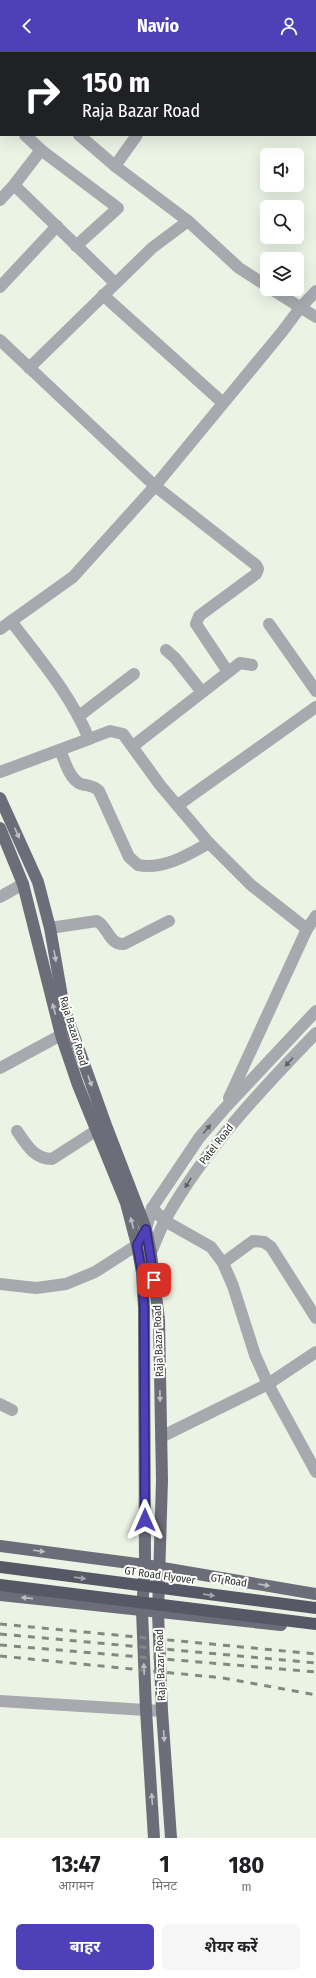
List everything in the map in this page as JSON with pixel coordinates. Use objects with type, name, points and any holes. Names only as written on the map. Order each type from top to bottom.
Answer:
[{"type":"highway","name":"GT Road Flyover","points":[[0,1567],[316,1608]]},
{"type":"highway","points":[[0,1585],[316,1624]]},
{"type":"main road","name":"Raja Bazar Road","points":[[0,798],[38,882],[50,928],[64,1008],[146,1229],[151,1254],[158,1320],[161,1437],[158,1613],[162,1711],[171,1838]]},
{"type":"main road","name":"Raja Bazar Road","points":[[0,828],[23,884],[61,1035],[78,1085],[126,1203],[137,1245],[142,1273],[144,1308],[145,1565],[142,1610],[146,1710],[154,1838]]},
{"type":"main road","name":"GT Road","points":[[0,1546],[145,1565],[159,1569],[316,1594]]},
{"type":"main road","points":[[0,1595],[316,1629]]},
{"type":"street","points":[[26,136],[41,150],[118,208],[76,246]]},
{"type":"street","points":[[80,136],[115,166],[188,221],[239,268],[260,282]]},
{"type":"street","points":[[115,166],[137,136]]},
{"type":"street","points":[[0,200],[14,186],[41,150]]},
{"type":"street","points":[[14,186],[115,283]]},
{"type":"street","points":[[29,368],[65,335],[115,283],[152,248],[188,221]]},
{"type":"street","points":[[0,287],[57,226]]},
{"type":"street","points":[[0,629],[73,577],[156,486],[300,308],[316,291]]},
{"type":"street","points":[[103,295],[223,403]]},
{"type":"street","points":[[282,296],[316,317]]},
{"type":"street","points":[[0,340],[156,486],[256,565],[258,569],[256,574],[199,616],[196,624],[228,672]]},
{"type":"street","points":[[11,621],[53,676],[79,716],[89,739]]},
{"type":"street","points":[[269,624],[316,691]]},
{"type":"street","points":[[166,650],[175,658],[202,692]]},
{"type":"street","points":[[133,746],[240,663],[252,665]]},
{"type":"street","points":[[79,716],[134,674]]},
{"type":"street","points":[[178,805],[316,707]]},
{"type":"street","points":[[0,772],[110,731],[123,734],[160,785],[209,843],[251,885],[307,929]]},
{"type":"street","points":[[60,750],[73,778],[81,784],[95,787],[99,791],[129,857],[138,865],[157,865],[171,862],[187,856],[209,843]]},
{"type":"street","points":[[0,898],[23,884]]},
{"type":"street","points":[[225,1108],[307,929],[316,916]]},
{"type":"street","points":[[50,928],[97,921],[104,926],[112,939],[119,944],[124,944],[168,920]]},
{"type":"street","name":"Patel Road","points":[[137,1245],[146,1229],[152,1208],[199,1138],[225,1108],[316,1011]]},
{"type":"street","points":[[0,1068],[61,1035]]},
{"type":"street","name":"Patel Road","points":[[142,1273],[165,1221],[212,1148],[236,1119],[316,1035]]},
{"type":"street","points":[[17,1131],[33,1154],[45,1159],[52,1159],[97,1130]]},
{"type":"street","points":[[152,1208],[165,1221],[211,1247],[223,1263],[233,1286],[255,1356],[268,1384],[316,1472]]},
{"type":"street","points":[[223,1263],[253,1241],[264,1242],[271,1248],[316,1318]]},
{"type":"street","points":[[0,1284],[36,1288],[66,1284],[96,1272],[137,1245]]},
{"type":"street","points":[[161,1437],[268,1384],[316,1352]]},
{"type":"street","points":[[0,1404],[12,1410]]},
{"type":"street","points":[[0,1701],[162,1711]]},
{"type":"railway","points":[[0,1624],[316,1654]]},
{"type":"railway","points":[[0,1634],[316,1663]]},
{"type":"railway","points":[[0,1645],[316,1672]]},
{"type":"railway","points":[[0,1656],[223,1678],[316,1695]]},
{"type":"route","points":[[145,1520],[144,1308],[142,1273],[137,1245],[146,1229],[154,1280]]}]
